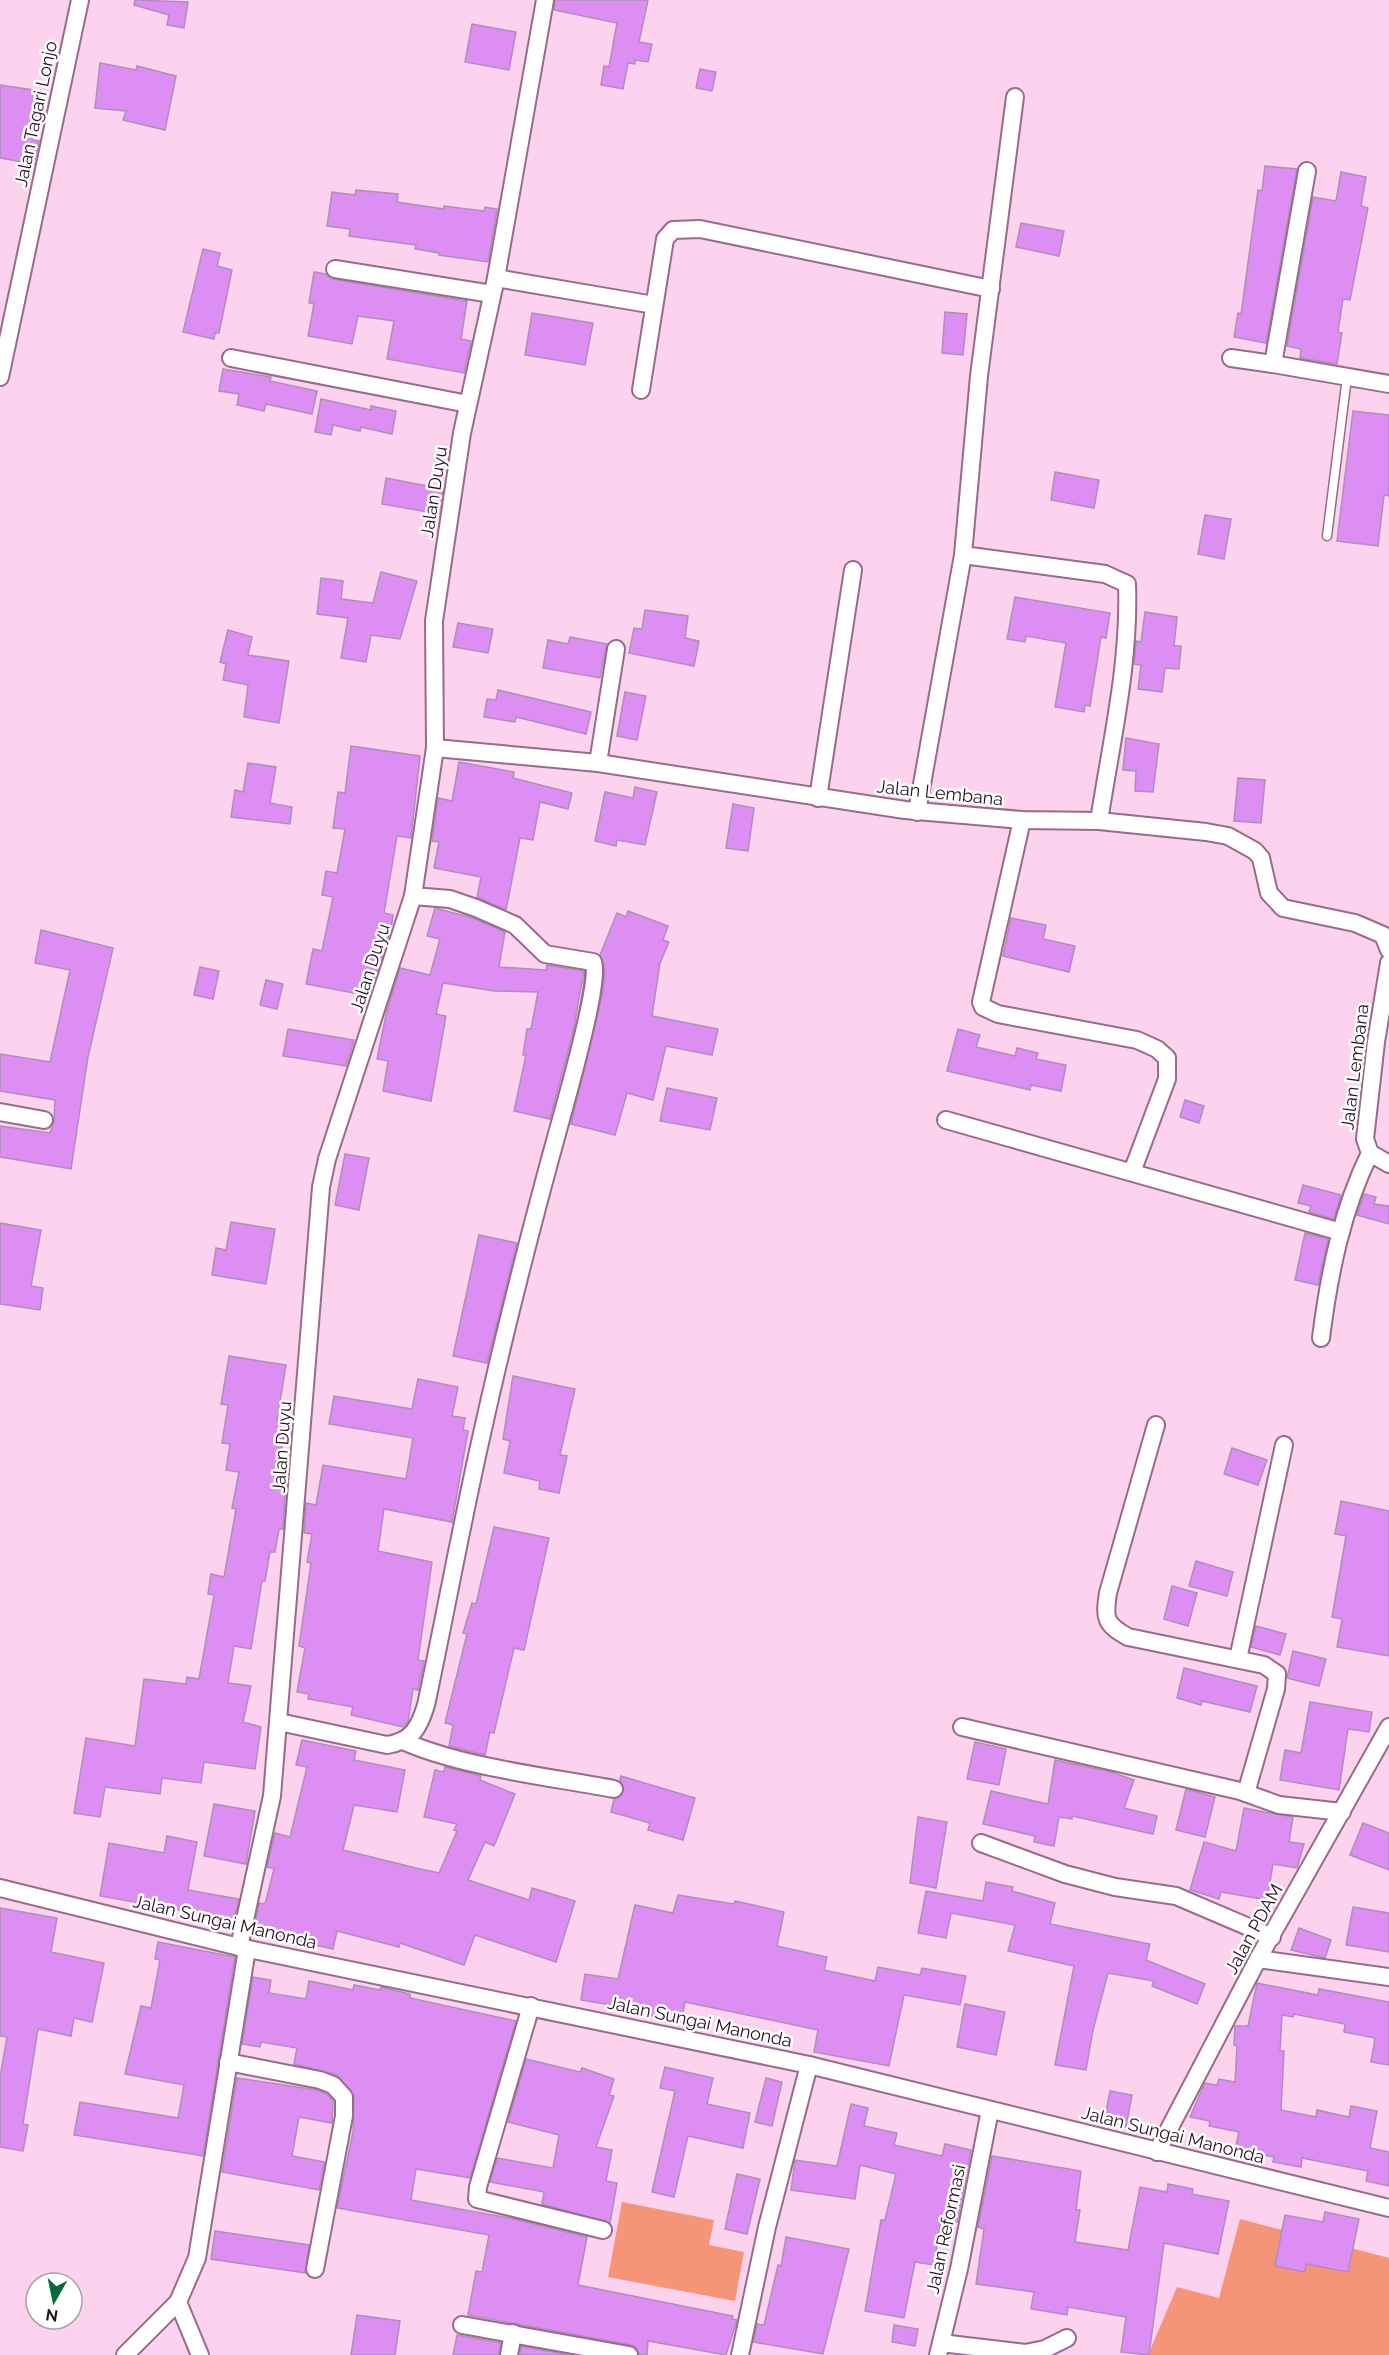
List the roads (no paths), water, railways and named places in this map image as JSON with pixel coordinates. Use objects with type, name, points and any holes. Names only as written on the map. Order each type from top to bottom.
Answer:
[{"type":"street","name":"Jalan Tagari Lonjo","points":[[0,377],[80,0]]},
{"type":"street","name":"Jalan Duyu","points":[[125,2355],[178,2302],[192,2272],[200,2244],[243,1948],[267,1825],[279,1722],[302,1449],[311,1293],[322,1180],[413,896],[435,748],[434,621],[468,404],[494,286],[545,0]]},
{"type":"street","points":[[917,812],[963,555],[991,289],[1015,98]]},
{"type":"street","points":[[1274,364],[1307,171]]},
{"type":"street","points":[[641,390],[665,239],[673,230],[688,229],[991,289]]},
{"type":"street","points":[[335,269],[654,305]]},
{"type":"street","points":[[231,358],[468,404]]},
{"type":"street","points":[[1231,358],[1389,384]]},
{"type":"street","points":[[963,555],[1105,574],[1127,584],[1128,616],[1121,682],[1098,821]]},
{"type":"street","points":[[818,798],[853,570]]},
{"type":"street","points":[[598,763],[616,649]]},
{"type":"street","name":"Jalan Lembana","points":[[435,748],[598,763],[917,812],[1022,820],[1098,821],[1228,836],[1246,845],[1261,858],[1269,893],[1283,908],[1355,923],[1383,936],[1389,950]]},
{"type":"street","points":[[1022,820],[981,1002],[987,1010],[998,1014],[1137,1040],[1157,1049],[1167,1058],[1167,1079],[1132,1172]]},
{"type":"street","points":[[279,1722],[387,1745],[403,1741],[416,1731],[426,1705],[483,1427],[530,1229],[569,1091],[596,967],[590,961],[544,954],[514,926],[476,908],[450,899],[413,896]]},
{"type":"street","name":"Jalan Lembana","points":[[1389,963],[1365,1131],[1370,1153],[1389,1164]]},
{"type":"street","points":[[0,1112],[44,1120]]},
{"type":"street","points":[[946,1120],[1341,1232]]},
{"type":"street","points":[[1321,1338],[1341,1232],[1353,1188],[1370,1153]]},
{"type":"street","points":[[1156,1425],[1108,1593],[1105,1615],[1112,1628],[1128,1637],[1264,1665],[1277,1674],[1276,1689],[1246,1793]]},
{"type":"street","points":[[1238,1659],[1284,1445]]},
{"type":"street","points":[[962,1727],[1246,1793],[1279,1805],[1342,1812]]},
{"type":"street","name":"Jalan PDAM","points":[[1157,2152],[1258,1959],[1389,1727]]},
{"type":"street","points":[[403,1741],[424,1750],[479,1763],[614,1789]]},
{"type":"street","points":[[981,1843],[1065,1874],[1115,1887],[1176,1896],[1272,1937]]},
{"type":"street","name":"Jalan Sungai Manonda","points":[[0,1888],[243,1948],[808,2065],[1389,2208]]},
{"type":"street","points":[[1258,1959],[1389,1977]]},
{"type":"street","points":[[531,2006],[481,2175],[477,2199],[603,2230]]},
{"type":"street","points":[[228,2062],[320,2080],[340,2090],[344,2097],[344,2116],[315,2269]]},
{"type":"street","points":[[740,2355],[767,2227],[808,2065]]},
{"type":"street","name":"Jalan Reformasi","points":[[939,2349],[970,2217],[990,2110]]},
{"type":"street","points":[[178,2302],[200,2355]]},
{"type":"street","points":[[462,2325],[629,2355]]},
{"type":"street","points":[[509,2355],[513,2333]]},
{"type":"street","points":[[939,2349],[1025,2353],[1045,2349],[1067,2338]]},
{"type":"lane","points":[[1327,536],[1347,377]]}]
